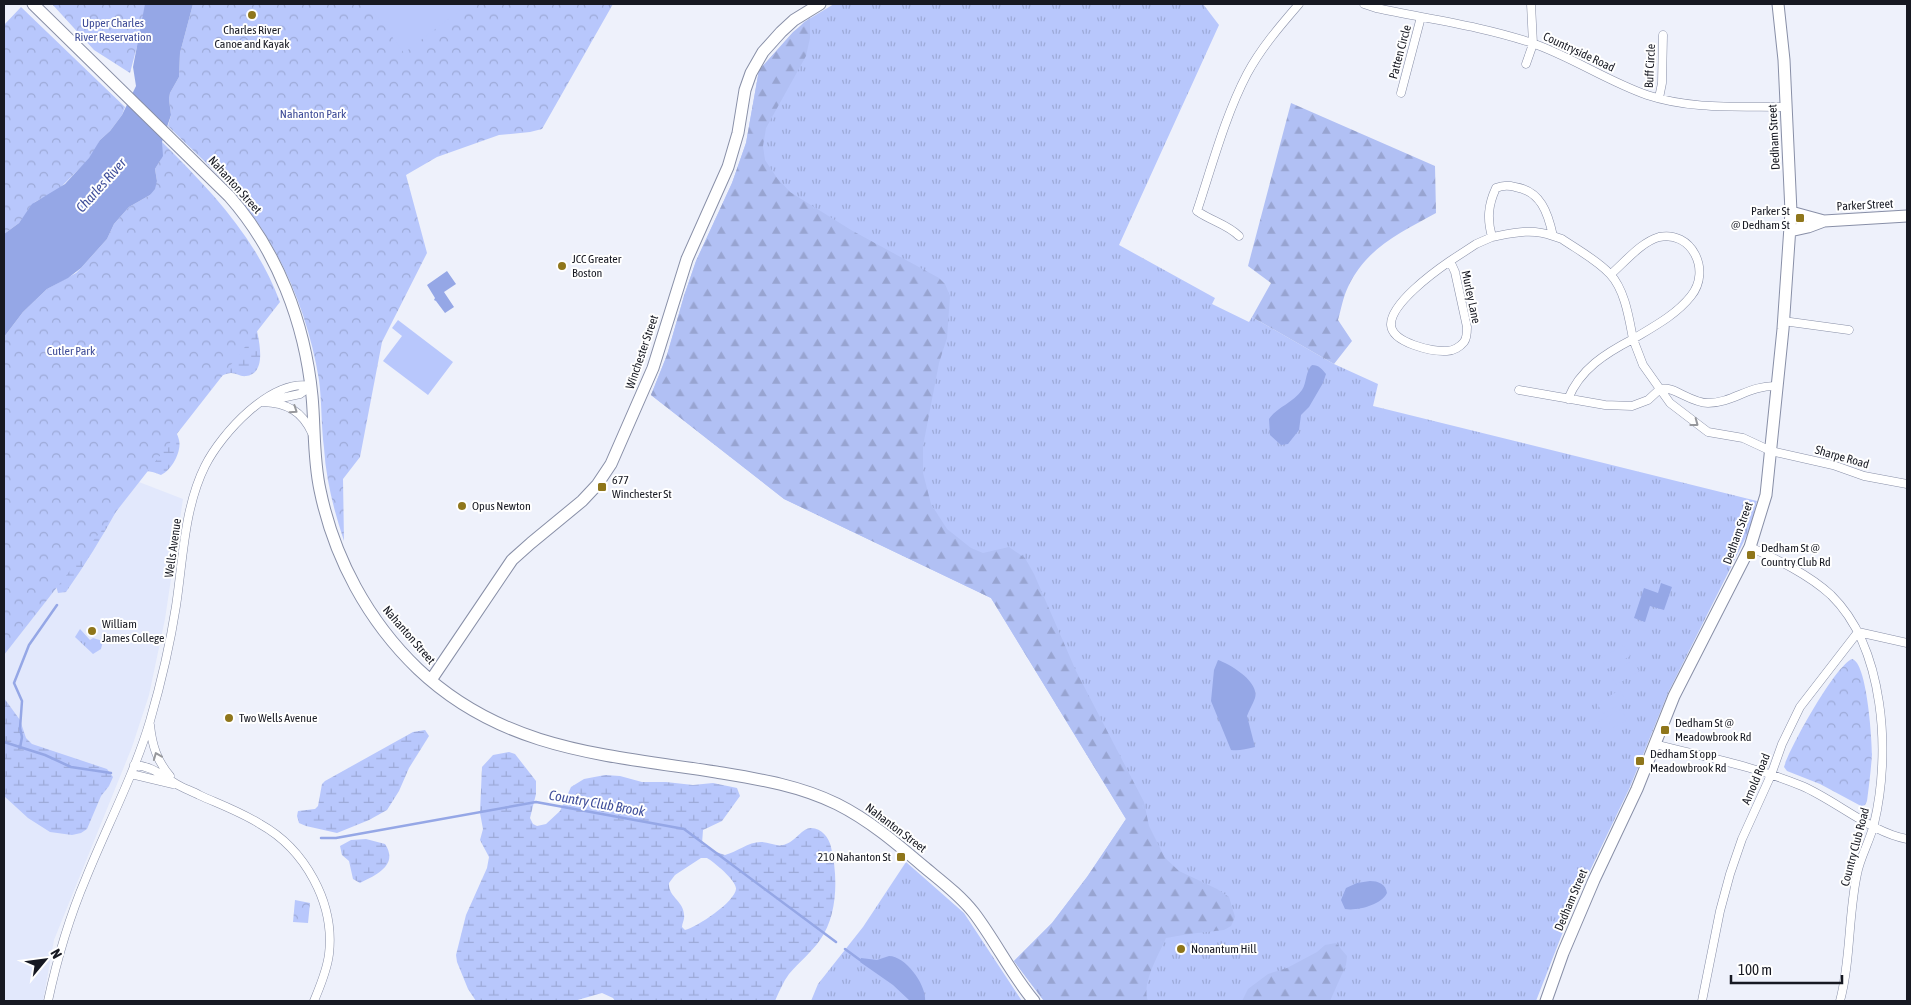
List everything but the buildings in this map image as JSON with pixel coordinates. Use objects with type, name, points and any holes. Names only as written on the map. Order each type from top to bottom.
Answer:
[{"type":"main road","name":"Nahanton Street","points":[[32,4],[234,202],[265,245],[290,300],[303,346],[311,386],[313,436],[321,496],[330,530],[346,569],[366,605],[386,634],[408,658],[431,680],[460,702],[512,731],[583,750],[776,782],[802,790],[841,806],[881,831],[961,898],[977,918],[1010,970],[1034,1001]]},
{"type":"main road","name":"Winchester Street","points":[[431,680],[512,560],[582,501],[597,485],[611,464],[653,368],[692,246],[728,167],[738,133],[745,90],[753,68],[768,46],[785,28],[820,4]]},
{"type":"main road","name":"Dedham Street","points":[[1546,1001],[1563,953],[1594,880],[1637,789],[1674,696],[1750,547],[1766,495],[1790,231],[1784,60],[1778,4]]},
{"type":"main road","name":"Parker Street","points":[[1790,212],[1824,221]]},
{"type":"main road","name":"Parker Street","points":[[1790,231],[1824,221],[1907,216]]},
{"type":"street","points":[[1239,236],[1230,228],[1197,211],[1233,106],[1247,74],[1275,33],[1300,4]]},
{"type":"street","name":"Countryside Road","points":[[1364,4],[1376,8],[1486,29],[1533,44],[1632,89],[1676,103],[1699,106],[1786,107]]},
{"type":"street","points":[[1526,64],[1533,44],[1531,4]]},
{"type":"street","name":"Patten Circle","points":[[1401,93],[1421,17]]},
{"type":"street","name":"Buff Circle","points":[[1658,98],[1662,83],[1663,35]]},
{"type":"street","points":[[1492,237],[1488,224],[1488,212],[1492,196],[1496,188],[1506,185],[1518,187],[1537,197],[1547,211],[1553,236]]},
{"type":"street","name":"Murley Lane","points":[[1450,262],[1455,272],[1467,327],[1467,336],[1464,342],[1456,349],[1447,351],[1412,344],[1397,337],[1392,330],[1392,319],[1401,304],[1416,287],[1433,273],[1476,244],[1492,237],[1520,231],[1543,232],[1562,239],[1611,274],[1622,294],[1633,339],[1643,365],[1670,403],[1708,432],[1742,438],[1771,452]]},
{"type":"street","points":[[1568,399],[1579,378],[1594,363],[1671,315],[1692,296],[1699,284],[1701,275],[1700,264],[1688,247],[1671,237],[1661,237],[1652,240],[1611,274]]},
{"type":"street","points":[[1783,321],[1849,330]]},
{"type":"street","name":"Wells Avenue","points":[[48,1001],[60,952],[75,906],[134,765],[150,721],[170,646],[189,514],[196,487],[206,464],[223,438],[241,418],[263,402],[300,394],[311,386]]},
{"type":"street","points":[[1519,390],[1546,393],[1605,405],[1632,406],[1648,400],[1664,388],[1673,390],[1693,401],[1707,403],[1720,402],[1764,386],[1777,386]]},
{"type":"street","points":[[263,402],[282,404],[296,410],[307,423],[313,436]]},
{"type":"street","name":"Sharpe Road","points":[[1771,452],[1832,465],[1864,476],[1907,484]]},
{"type":"street","name":"Country Club Road","points":[[1750,547],[1809,578],[1830,595],[1844,610],[1858,632],[1873,675],[1880,708],[1883,749],[1874,825],[1857,873],[1849,954],[1840,1001]]},
{"type":"street","points":[[1858,632],[1907,643]]},
{"type":"street","name":"Arnold Road","points":[[1702,1001],[1720,911],[1730,874],[1742,839],[1771,775],[1782,744],[1800,707],[1858,632]]},
{"type":"street","name":"Wells Avenue","points":[[150,721],[153,744],[160,763],[178,785]]},
{"type":"street","points":[[1655,744],[1746,766],[1771,775],[1820,795],[1889,833],[1907,839]]},
{"type":"street","name":"Wells Avenue","points":[[134,765],[150,767],[178,785],[262,824],[285,842],[312,876],[323,900],[329,926],[329,954],[324,976],[314,1001]]},
{"type":"street","name":"Wells Avenue","points":[[130,774],[178,785]]},
{"type":"shaded area","name":"William James College","points":[[139,482],[183,499],[165,619],[149,695],[132,747],[54,940],[43,1001],[4,1001],[4,655]]},
{"type":"green space","name":"Upper Charles River Reservation","points":[[52,4],[148,4],[130,73],[94,50]]},
{"type":"green space","name":"Nahanton Park","points":[[193,4],[613,4],[542,129],[499,135],[437,157],[406,175],[427,253],[382,342],[360,457],[343,479],[344,541],[334,507],[327,472],[319,380],[314,355],[308,330],[290,281],[266,235],[251,213],[235,193],[168,126],[171,115],[170,93],[179,77],[180,53]]},
{"type":"green space","points":[[368,4],[468,4],[404,53]]},
{"type":"green space","points":[[834,4],[1203,4],[1219,25],[1119,245],[1215,298],[1212,304],[1249,322],[1252,317],[1334,364],[1378,384],[1373,406],[1757,501],[1750,529],[1668,693],[1630,787],[1573,906],[1536,1001],[1044,1001],[1014,961],[1052,923],[1087,877],[1126,819],[991,598],[784,499],[651,395],[667,355],[696,261],[732,183],[746,143],[759,70],[804,22]]},
{"type":"green space","points":[[21,7],[125,107],[122,115],[110,131],[100,140],[93,154],[84,164],[59,189],[35,202],[19,223],[4,234],[4,25]]},
{"type":"green space","points":[[810,18],[810,38],[806,56],[766,128],[763,146],[765,160],[777,178],[790,192],[851,230],[939,278],[945,284],[950,296],[947,338],[939,363],[923,446],[923,473],[931,504],[947,529],[971,548],[983,553],[1009,547],[1025,558],[1034,574],[1076,671],[1144,802],[1149,826],[1165,858],[1179,871],[1217,889],[1229,897],[1235,917],[1231,926],[1224,930],[1166,938],[1155,960],[1149,978],[1146,994],[1148,1001],[1044,1001],[1014,961],[1052,923],[1087,877],[1126,819],[991,598],[784,499],[651,395],[667,355],[696,261],[732,183],[746,143],[759,70],[793,32]]},
{"type":"green space","points":[[1291,103],[1435,166],[1436,213],[1397,235],[1375,251],[1356,273],[1348,287],[1338,320],[1352,341],[1334,364],[1252,317],[1271,283],[1248,266]]},
{"type":"green space","name":"Cutler Park","points":[[162,142],[198,178],[245,235],[270,278],[280,302],[4,655],[4,337],[23,312],[47,289],[76,273],[81,268],[107,239],[114,224],[129,207],[150,195],[157,181],[155,169],[161,159]]},
{"type":"green space","points":[[253,314],[260,350],[258,367],[254,373],[242,376],[231,373],[205,383]]},
{"type":"green space","points":[[398,320],[453,362],[428,395],[383,361],[402,336],[392,328]]},
{"type":"green space","points":[[172,425],[178,436],[179,450],[172,465],[161,475],[148,471],[135,475],[85,564],[66,592],[58,593],[55,582]]},
{"type":"green space","points":[[80,629],[90,640],[93,638],[103,641],[101,649],[93,654],[75,637]]},
{"type":"green space","points":[[1624,645],[1630,656],[1607,669],[1601,658]]},
{"type":"green space","points":[[1852,659],[1857,663],[1865,686],[1872,746],[1867,801],[1865,805],[1861,806],[1820,784],[1787,771],[1784,767],[1814,708],[1835,676]]},
{"type":"green space","points":[[1633,660],[1639,671],[1616,685],[1610,674]]},
{"type":"green space","points":[[1620,690],[1626,701],[1603,714],[1597,703]]},
{"type":"green space","points":[[4,698],[20,720],[26,738],[32,744],[107,769],[113,777],[101,796],[87,829],[81,833],[72,835],[50,832],[28,818],[4,796]]},
{"type":"green space","points":[[1621,709],[1627,720],[1604,733],[1598,722]]},
{"type":"green space","points":[[425,730],[429,736],[409,768],[399,791],[387,810],[369,820],[337,833],[299,823],[298,811],[315,809],[318,806],[322,784],[325,781],[413,732]]},
{"type":"green space","points":[[509,752],[515,754],[536,781],[536,794],[530,818],[533,824],[537,826],[546,824],[560,811],[571,787],[584,779],[605,775],[620,776],[642,782],[693,785],[713,783],[737,788],[740,796],[722,821],[703,830],[702,844],[713,851],[725,855],[756,842],[783,845],[793,840],[802,832],[815,828],[827,837],[835,870],[835,895],[826,930],[816,945],[789,974],[775,1001],[615,1001],[613,998],[602,993],[574,1001],[476,1001],[468,989],[456,955],[466,915],[487,868],[489,857],[480,840],[483,829],[480,813],[482,767],[493,755]],"holes":[[[701,858],[707,858],[720,867],[733,881],[736,889],[723,907],[685,930],[682,927],[684,918],[682,906],[671,892],[669,883],[675,875]]]},
{"type":"green space","points":[[366,839],[385,844],[389,851],[389,858],[379,873],[360,883],[353,879],[349,861],[342,855],[340,846],[351,840]]},
{"type":"green space","points":[[906,862],[964,913],[1022,1001],[811,1001],[818,984],[863,927]]},
{"type":"green space","points":[[295,900],[310,903],[308,923],[293,922]]},
{"type":"green space","points":[[1336,943],[1347,956],[1346,965],[1330,1001],[1242,1001],[1248,989],[1268,974],[1287,968],[1317,952],[1325,945]]},
{"type":"water","name":"Charles River","points":[[145,4],[193,4],[180,53],[179,77],[170,93],[171,115],[162,142],[163,156],[155,169],[157,181],[155,189],[150,195],[129,207],[114,224],[107,239],[81,268],[68,278],[47,289],[23,312],[4,337],[4,234],[19,223],[32,204],[65,184],[89,158],[100,140],[110,131],[122,115],[136,86],[133,67]]},
{"type":"water","points":[[447,271],[456,284],[444,292],[454,307],[445,313],[434,300],[435,298],[427,285]]},
{"type":"water","points":[[1312,365],[1322,369],[1326,374],[1323,383],[1309,407],[1301,415],[1299,430],[1288,444],[1281,445],[1270,435],[1269,419],[1302,390]]},
{"type":"water","points":[[1661,583],[1672,587],[1664,610],[1650,606],[1645,622],[1634,618],[1644,588],[1658,593]]},
{"type":"water","points":[[1218,660],[1230,665],[1243,674],[1253,686],[1255,698],[1247,716],[1255,747],[1231,750],[1211,701],[1214,670]]},
{"type":"water","points":[[1379,882],[1383,885],[1387,893],[1384,897],[1369,906],[1345,909],[1341,900],[1346,888],[1357,883]]},
{"type":"water","points":[[889,956],[896,957],[902,961],[914,973],[923,988],[925,1001],[910,1001],[893,985],[860,962],[861,958],[877,960]]},
{"type":"waterway","points":[[20,748],[22,737],[20,728],[22,701],[14,683],[29,645],[57,605]]},
{"type":"waterway","name":"Country Club Brook","points":[[4,742],[45,755],[71,767],[111,773]]},
{"type":"waterway","name":"Country Club Brook","points":[[321,838],[336,838],[536,802],[684,829],[836,942]]},
{"type":"waterway","name":"Country Club Brook","points":[[845,949],[860,960]]},
{"type":"place","name":"Charles River Canoe and Kayak","points":[[252,15]]},
{"type":"place","name":"Parker St @ Dedham St","points":[[1800,218]]},
{"type":"place","name":"JCC Greater Boston","points":[[562,266]]},
{"type":"place","name":"677 Winchester St","points":[[602,487]]},
{"type":"place","name":"Opus Newton","points":[[462,506]]},
{"type":"place","name":"Dedham St @ Country Club Rd","points":[[1751,555]]},
{"type":"place","name":"William James College","points":[[92,631]]},
{"type":"place","name":"Two Wells Avenue","points":[[229,718]]},
{"type":"place","name":"Dedham St @ Meadowbrook Rd","points":[[1665,730]]},
{"type":"place","name":"Dedham St opp Meadowbrook Rd","points":[[1640,761]]},
{"type":"place","name":"210 Nahanton St","points":[[901,857]]},
{"type":"place","name":"Nonantum Hill","points":[[1181,949]]}]
